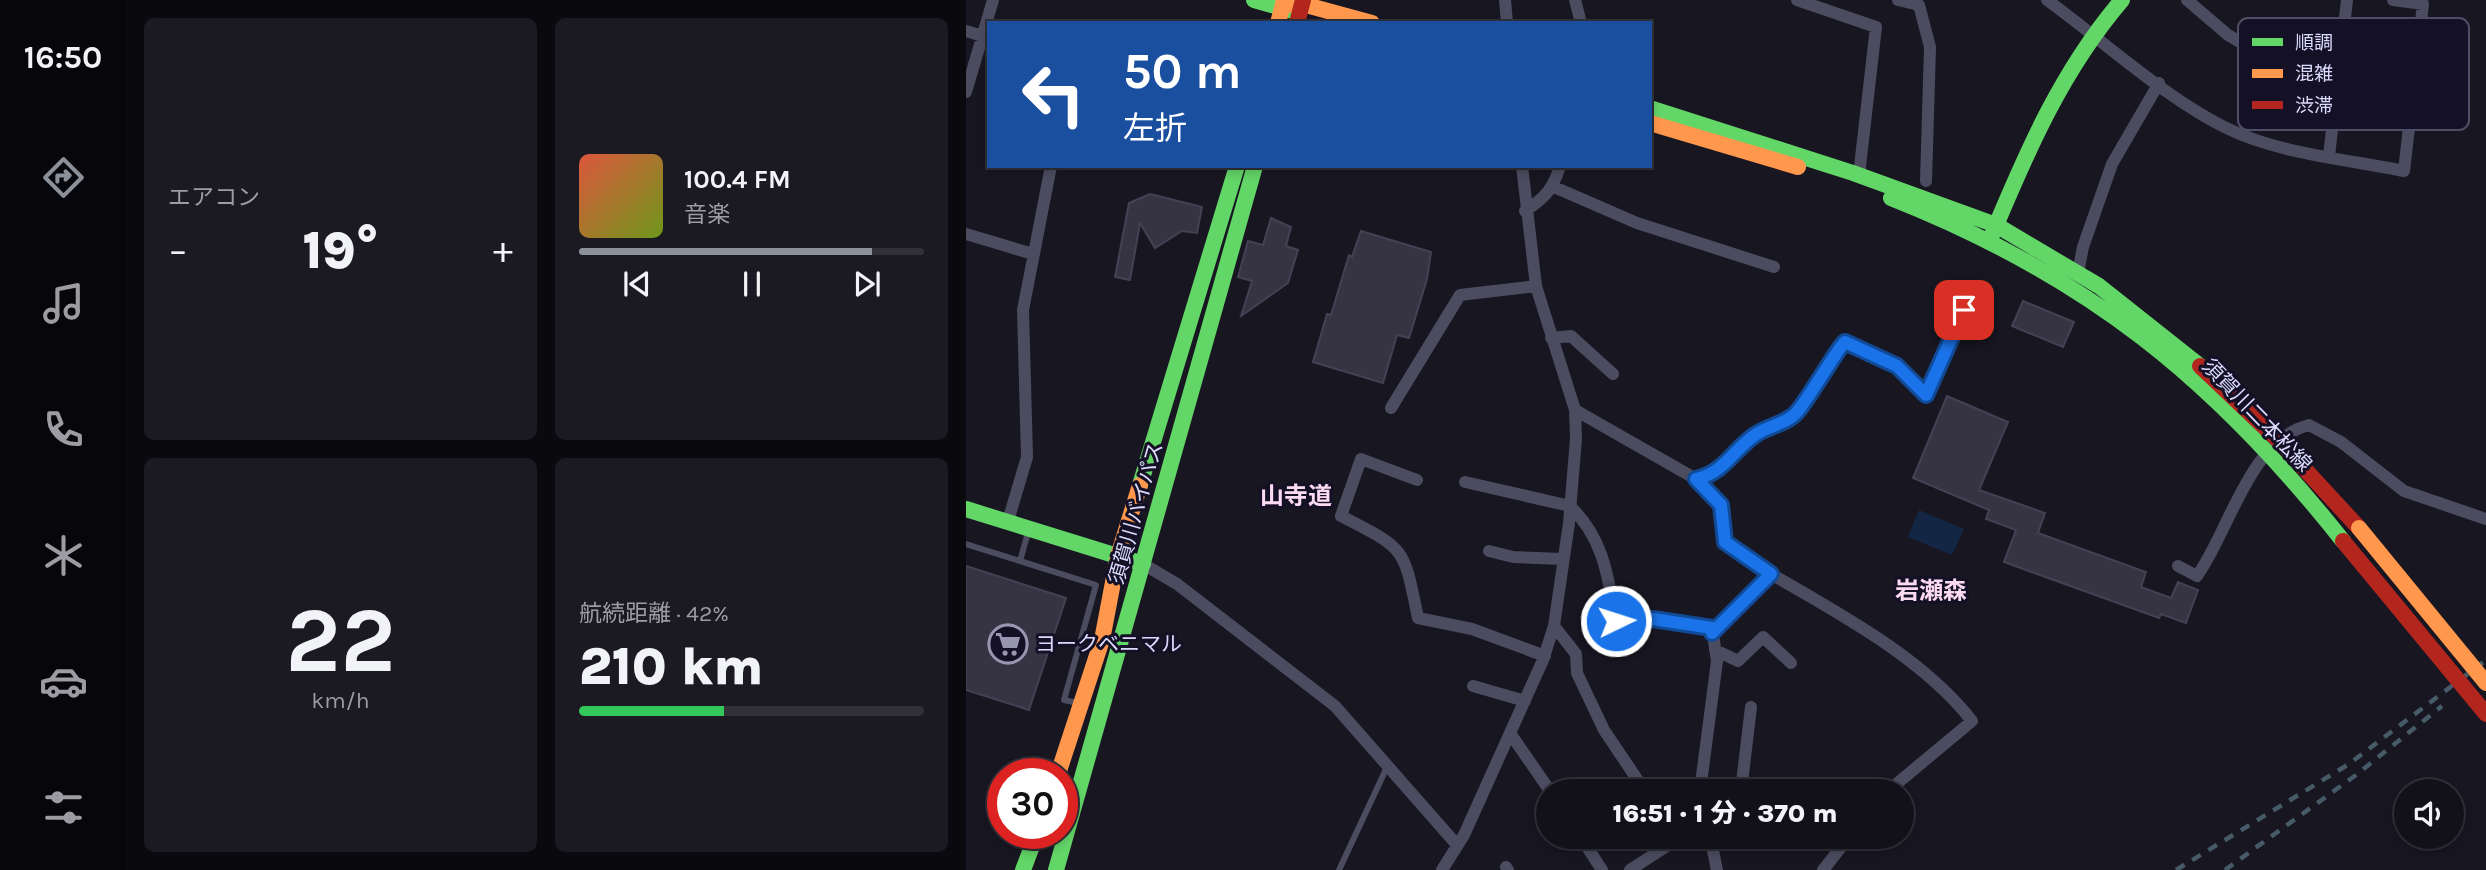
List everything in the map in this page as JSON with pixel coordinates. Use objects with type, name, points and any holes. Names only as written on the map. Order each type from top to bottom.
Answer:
[{"type":"main road","points":[[1255,0],[1293,10],[1359,21]]},
{"type":"main road","points":[[1255,0],[1267,12],[1268,21]]},
{"type":"main road","points":[[1993,232],[2055,98],[2094,34],[2122,0]]},
{"type":"main road","points":[[1652,109],[1859,175],[1993,232]]},
{"type":"main road","points":[[1652,124],[1822,174],[1993,232]]},
{"type":"main road","name":"須賀川バイパス","points":[[1064,758],[1102,640],[1118,556],[1236,168]]},
{"type":"main road","name":"須賀川バイパス","points":[[1056,870],[1254,168]]},
{"type":"main road","name":"須賀川二本松線","points":[[1993,232],[2078,274],[2188,352],[2274,445],[2359,528],[2486,683]]},
{"type":"main road","name":"須賀川二本松線","points":[[1993,232],[2098,304],[2178,364],[2274,445],[2343,541],[2486,714]]},
{"type":"main road","points":[[966,509],[1143,564]]},
{"type":"main road","points":[[1023,870],[1031,849]]},
{"type":"street","points":[[989,21],[993,0]]},
{"type":"street","points":[[1505,0],[1507,21]]},
{"type":"street","points":[[1575,0],[1580,21]]},
{"type":"street","points":[[1797,0],[1876,27],[1859,175]]},
{"type":"street","points":[[1898,0],[1919,5],[1930,47],[1926,181]]},
{"type":"street","points":[[2047,0],[2197,113],[2241,134],[2289,150],[2404,171],[2409,130]]},
{"type":"street","points":[[2187,0],[2238,41]]},
{"type":"street","points":[[2345,18],[2347,0]]},
{"type":"street","points":[[2393,0],[2423,4],[2421,18]]},
{"type":"street","points":[[966,31],[986,37],[966,92]]},
{"type":"street","points":[[2078,274],[2083,247],[2112,164],[2159,83]]},
{"type":"street","points":[[2329,156],[2333,130]]},
{"type":"street","points":[[1008,521],[1027,457],[1023,310],[1051,168]]},
{"type":"street","points":[[1442,870],[1457,845],[1545,656],[1554,626],[1570,506],[1576,411],[1536,286],[1525,211],[1522,168]]},
{"type":"street","points":[[1525,211],[1543,200],[1554,187],[1559,168]]},
{"type":"street","points":[[1554,187],[1637,223],[1774,267]]},
{"type":"street","points":[[966,234],[1033,254]]},
{"type":"street","points":[[1391,408],[1461,295],[1536,286]]},
{"type":"street","points":[[1696,479],[1718,471],[1754,435],[1795,415],[1829,369],[1840,345],[1845,342],[1897,366],[1926,395],[1964,310]]},
{"type":"street","points":[[1551,338],[1571,335],[1613,374]]},
{"type":"street","points":[[1576,411],[1696,479],[1721,505],[1725,542],[1771,574],[1852,621],[1952,695],[1972,721],[1902,779]]},
{"type":"street","points":[[2178,566],[2197,576],[2214,552],[2249,477],[2274,445],[2295,428],[2309,425],[2341,442],[2404,491],[2486,519]]},
{"type":"street","points":[[1417,480],[1361,459],[1341,516],[1385,538],[1401,551],[1418,618],[1472,629],[1545,656]]},
{"type":"street","points":[[1465,482],[1570,506],[1581,516],[1605,557],[1616,621],[1653,619],[1712,628],[1717,661],[1702,779]]},
{"type":"street","points":[[1489,551],[1513,557],[1562,559]]},
{"type":"street","points":[[1143,564],[1177,584],[1335,706],[1457,845]]},
{"type":"street","points":[[1712,633],[1771,574]]},
{"type":"street","points":[[1554,626],[1576,654],[1577,673],[1604,730],[1637,779]]},
{"type":"street","points":[[1715,650],[1738,661],[1763,637],[1791,663]]},
{"type":"street","points":[[1473,686],[1525,701]]},
{"type":"street","points":[[1742,779],[1751,707]]},
{"type":"street","points":[[1510,733],[1542,779]]},
{"type":"street","points":[[1588,849],[1602,870]]},
{"type":"street","points":[[1630,870],[1661,849]]},
{"type":"street","points":[[1713,849],[1717,870]]},
{"type":"street","points":[[1823,870],[1840,849]]},
{"type":"lane","points":[[1020,561],[1029,527]]},
{"type":"lane","points":[[966,544],[1096,585],[1064,700],[1083,705]]},
{"type":"lane","points":[[1082,635],[1102,640]]},
{"type":"lane","points":[[1339,870],[1387,767]]},
{"type":"water","points":[[1919,510],[1964,529],[1952,555],[1908,537]]},
{"type":"building","points":[[1150,194],[1202,207],[1197,233],[1182,231],[1155,248],[1140,223],[1130,280],[1115,277],[1129,203]]},
{"type":"building","points":[[1271,218],[1291,227],[1286,246],[1298,250],[1288,283],[1241,316],[1252,281],[1238,277],[1248,241],[1263,245]]},
{"type":"building","points":[[1361,231],[1431,252],[1427,279],[1409,338],[1397,335],[1383,383],[1313,362],[1327,314],[1331,315],[1349,255],[1352,257]]},
{"type":"building","points":[[2023,301],[2074,322],[2063,347],[2012,326]]},
{"type":"building","points":[[1947,396],[2008,422],[1979,490],[2045,513],[2038,533],[2146,572],[2141,587],[2171,598],[2178,582],[2198,590],[2186,623],[2161,614],[2159,618],[2004,562],[2016,530],[1986,519],[1989,510],[1913,478]]},
{"type":"building","name":"ヨークベニマル","points":[[966,566],[1066,598],[1029,710],[966,690]]},
{"type":"railway","points":[[2176,870],[2349,764],[2486,660]]},
{"type":"railway","points":[[2225,870],[2356,775],[2442,706]]},
{"type":"traffic: fast","points":[[1254,0],[1293,11]]},
{"type":"traffic: fast","points":[[1992,235],[2033,142],[2064,83],[2081,54],[2122,0]]},
{"type":"traffic: fast","points":[[1652,109],[1853,173],[1996,225],[2099,286],[2200,366]]},
{"type":"traffic: fast","points":[[1140,485],[1236,168]]},
{"type":"traffic: fast","points":[[1056,870],[1254,168]]},
{"type":"traffic: fast","points":[[1891,198],[1961,228],[2026,261],[2086,297],[2142,337],[2195,381],[2245,429],[2343,541]]},
{"type":"traffic: fast","points":[[966,509],[1143,564]]},
{"type":"traffic: fast","points":[[1023,870],[1031,849]]},
{"type":"traffic: slow","points":[[1279,21],[1284,0]]},
{"type":"traffic: slow","points":[[1292,5],[1295,2],[1365,21]]},
{"type":"traffic: slow","points":[[1652,124],[1798,167]]},
{"type":"traffic: slow","points":[[1063,758],[1102,640],[1118,556],[1140,485]]},
{"type":"traffic: slow","points":[[2359,528],[2486,683]]},
{"type":"traffic: jam","points":[[1298,21],[1303,0]]},
{"type":"traffic: jam","points":[[2200,366],[2278,440],[2359,528]]},
{"type":"traffic: jam","points":[[2343,541],[2486,714]]},
{"type":"place","name":"ヨークベニマル","points":[[1008,644]]},
{"type":"district","name":"山寺道","points":[[1296,496]]},
{"type":"district","name":"岩瀬森","points":[[1931,591]]},
{"type":"route","points":[[1616,621],[1653,619],[1712,628],[1712,633],[1771,574],[1725,542],[1721,505],[1696,479],[1718,471],[1754,435],[1795,415],[1829,369],[1840,345],[1845,342],[1897,366],[1926,395],[1964,310]]}]
